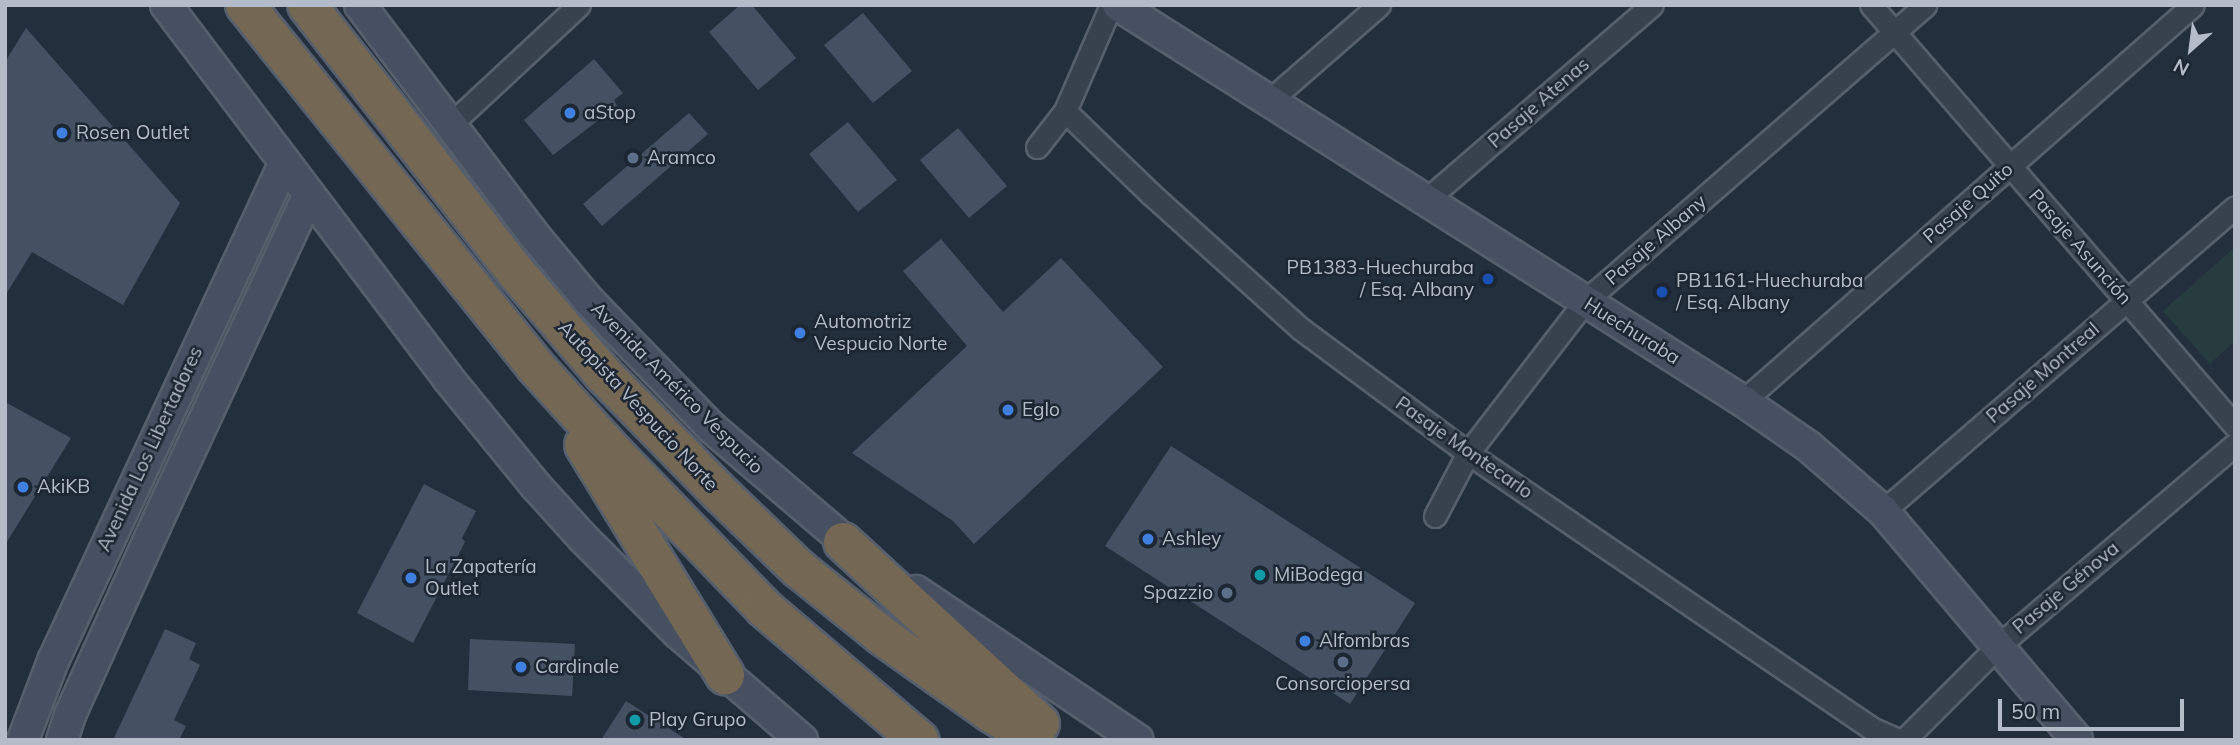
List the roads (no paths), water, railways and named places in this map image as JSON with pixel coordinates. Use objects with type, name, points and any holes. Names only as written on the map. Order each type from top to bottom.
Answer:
[{"type":"highway","points":[[245,5],[536,366],[660,502],[764,608],[919,740]]},
{"type":"highway","name":"Autopista Vespucio Norte","points":[[307,5],[515,271],[604,374],[722,495],[799,569],[881,635],[991,713],[1036,740]]},
{"type":"highway","points":[[536,366],[725,675]]},
{"type":"highway","points":[[843,542],[1057,740]]},
{"type":"street","points":[[166,5],[447,377],[536,486],[633,589],[725,675],[802,740]]},
{"type":"street","name":"Avenida Américo Vespucio","points":[[360,5],[452,123],[533,234],[589,301],[712,428],[843,542],[1138,740]]},
{"type":"street","points":[[452,123],[579,5]]},
{"type":"street","points":[[1037,147],[1065,111],[1111,5]]},
{"type":"street","name":"Huechuraba","points":[[1118,5],[1743,401],[1808,446],[1883,511],[2077,740]]},
{"type":"street","points":[[1269,101],[1380,5]]},
{"type":"street","name":"Pasaje Atenas","points":[[1426,200],[1652,5]]},
{"type":"street","name":"Pasaje Asunción","points":[[1871,5],[2235,426]]},
{"type":"street","name":"Pasaje Albany","points":[[1435,516],[1468,453],[1585,301],[1925,5]]},
{"type":"street","name":"Pasaje Quito","points":[[1743,401],[2193,5]]},
{"type":"street","name":"Pasaje Montecarlo","points":[[1065,111],[1150,194],[1301,329],[1468,453],[1871,728],[1898,740]]},
{"type":"street","name":"Avenida Los Libertadores","points":[[23,740],[53,661],[285,162]]},
{"type":"street","name":"Avenida Los Libertadores","points":[[62,740],[70,715],[309,195]]},
{"type":"street","name":"Pasaje Montreal","points":[[1883,511],[2235,207]]},
{"type":"street","name":"Pasaje Génova","points":[[1903,740],[1998,646],[2235,444]]},
{"type":"place","name":"aStop","points":[[570,113]]},
{"type":"place","name":"Rosen Outlet","points":[[62,133]]},
{"type":"place","name":"Aramco","points":[[633,158]]},
{"type":"place","name":"PB1383-Huechuraba / Esq. Albany","points":[[1488,279]]},
{"type":"place","name":"PB1161-Huechuraba / Esq. Albany","points":[[1662,292]]},
{"type":"place","name":"Automotriz Vespucio Norte","points":[[800,333]]},
{"type":"place","name":"Eglo","points":[[1008,410]]},
{"type":"place","name":"AkiKB","points":[[23,487]]},
{"type":"place","name":"Ashley","points":[[1148,539]]},
{"type":"place","name":"MiBodega","points":[[1260,575]]},
{"type":"place","name":"La Zapatería Outlet","points":[[411,578]]},
{"type":"place","name":"Spazzio","points":[[1227,593]]},
{"type":"place","name":"Alfombras","points":[[1305,641]]},
{"type":"place","name":"Consorciopersa","points":[[1343,662]]},
{"type":"place","name":"Cardinale","points":[[521,667]]},
{"type":"place","name":"Play Grupo","points":[[635,720]]}]
